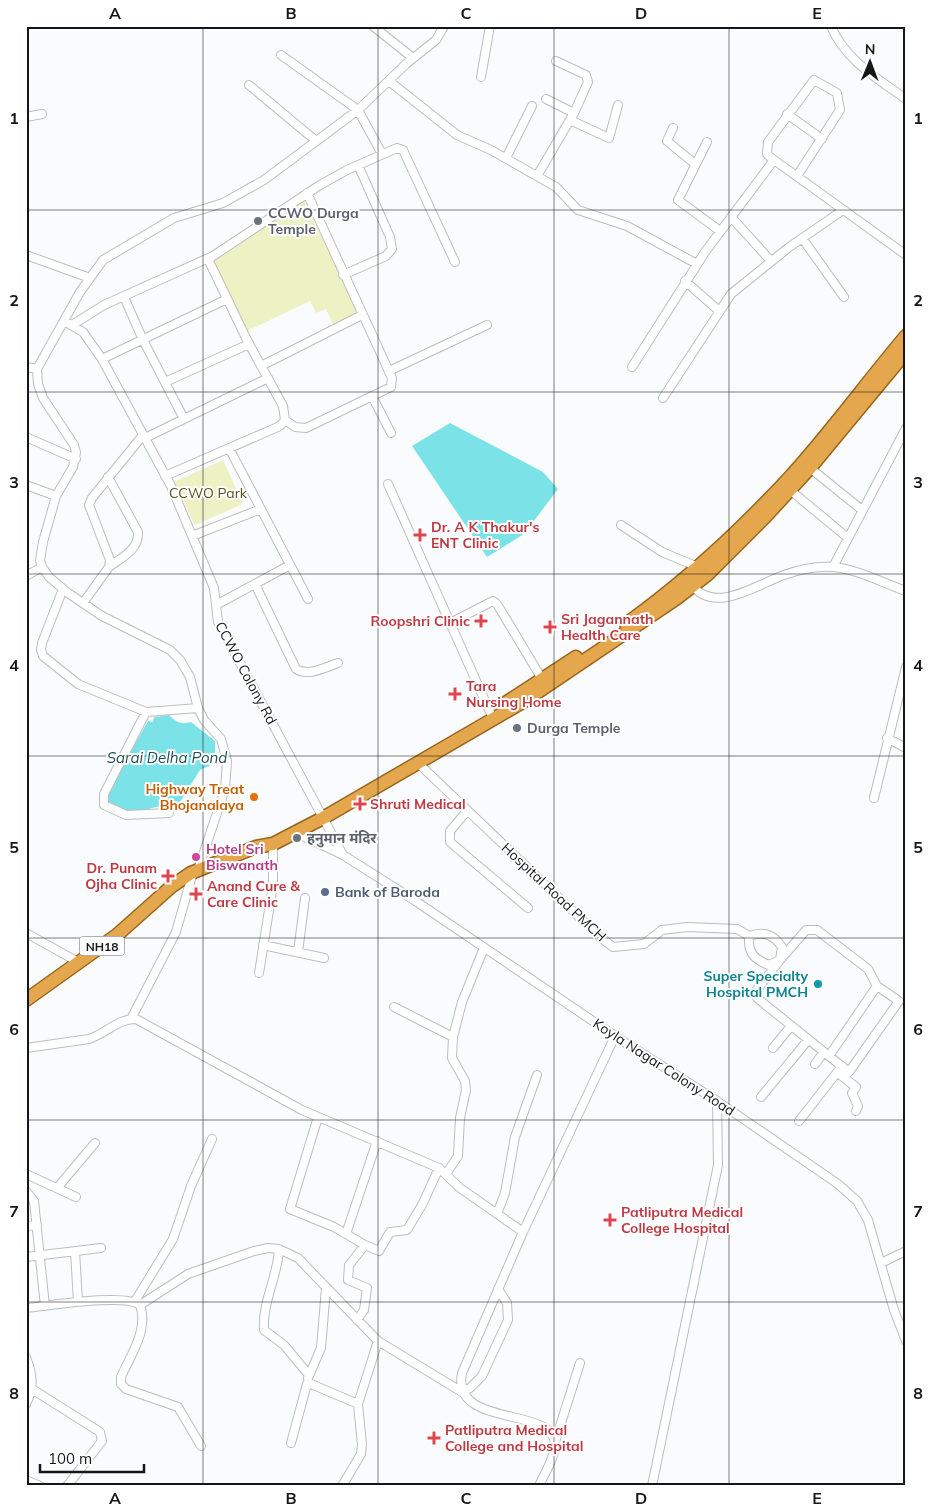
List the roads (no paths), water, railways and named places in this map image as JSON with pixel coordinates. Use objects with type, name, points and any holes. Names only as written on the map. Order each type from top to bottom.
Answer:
[{"type":"highway","name":"NH18","points":[[26,1000],[159,892],[196,871],[256,847],[321,815],[418,763],[509,705],[572,670],[690,582],[698,567],[738,531],[791,476],[906,336]]},
{"type":"highway","name":"NH18","points":[[256,847],[273,844],[296,833],[321,815],[490,712],[509,705],[542,679],[599,644],[722,560],[810,468],[906,352]]},
{"type":"highway","name":"NH18","points":[[26,991],[76,961]]},
{"type":"street","points":[[373,26],[413,58]]},
{"type":"street","points":[[26,1048],[89,1039],[130,1019],[176,932],[225,789],[228,761],[222,739],[204,720],[198,708],[190,677],[180,660],[170,650],[102,616],[49,577],[42,567],[40,552],[56,496],[74,467],[76,459],[74,445],[43,398],[38,384],[38,369],[64,320],[103,260],[113,252],[174,218],[222,203],[240,195],[264,180],[315,140],[358,110],[413,58],[436,40],[444,26]]},
{"type":"street","points":[[481,77],[490,26]]},
{"type":"street","points":[[831,26],[836,39],[846,52],[906,99]]},
{"type":"street","points":[[281,55],[358,110],[382,154]]},
{"type":"street","points":[[537,176],[572,117],[588,78],[556,61]]},
{"type":"street","points":[[389,81],[447,128],[506,158],[560,190],[566,200],[578,210],[627,226],[697,264]]},
{"type":"street","points":[[797,176],[840,110],[837,93],[818,82],[811,82],[787,114],[766,146],[767,154],[774,160],[903,253],[906,243]]},
{"type":"street","points":[[248,85],[315,140]]},
{"type":"street","points":[[546,99],[572,117],[609,138],[618,104]]},
{"type":"street","points":[[506,158],[532,106]]},
{"type":"street","points":[[26,117],[42,114]]},
{"type":"street","points":[[787,114],[822,139]]},
{"type":"street","points":[[673,128],[666,141],[695,164]]},
{"type":"street","points":[[707,142],[678,200],[720,231]]},
{"type":"street","points":[[72,325],[99,308],[208,259],[307,193],[358,165],[397,148],[403,150],[455,262]]},
{"type":"street","points":[[632,367],[685,281],[774,160]]},
{"type":"street","points":[[344,274],[386,256],[392,249],[390,237],[358,165]]},
{"type":"street","points":[[208,259],[249,344],[283,406],[285,420],[295,427],[306,428],[391,387],[393,381],[389,371],[307,193]]},
{"type":"street","points":[[663,398],[718,310],[738,287],[802,238],[843,210]]},
{"type":"street","points":[[731,217],[771,261]]},
{"type":"street","points":[[802,238],[844,297]]},
{"type":"street","points":[[26,255],[90,278]]},
{"type":"street","points":[[685,281],[718,310]]},
{"type":"street","points":[[124,297],[143,340],[184,419]]},
{"type":"street","points":[[102,359],[227,299]]},
{"type":"street","points":[[261,366],[362,315]]},
{"type":"street","name":"CCWO Colony Rd","points":[[64,320],[83,332],[102,359],[165,476],[214,588],[218,622],[321,815]]},
{"type":"street","points":[[389,371],[487,325]]},
{"type":"street","points":[[165,382],[249,344]]},
{"type":"street","points":[[26,367],[38,369]]},
{"type":"street","points":[[109,567],[108,553],[89,505],[108,477],[144,436],[184,419],[268,378]]},
{"type":"street","points":[[372,396],[391,433]]},
{"type":"street","points":[[165,476],[280,426],[285,420]]},
{"type":"street","points":[[833,567],[906,428]]},
{"type":"street","points":[[26,437],[76,459]]},
{"type":"street","points":[[229,448],[308,599]]},
{"type":"street","points":[[810,468],[862,510]]},
{"type":"street","points":[[83,603],[109,567],[136,547],[138,540],[138,532],[108,477]]},
{"type":"street","points":[[388,484],[452,622],[490,712]]},
{"type":"street","points":[[26,485],[56,496]]},
{"type":"street","points":[[790,490],[848,538]]},
{"type":"street","points":[[192,536],[261,509]]},
{"type":"street","points":[[621,525],[662,552],[698,567]]},
{"type":"street","points":[[216,605],[290,565]]},
{"type":"street","points":[[26,576],[42,567]]},
{"type":"street","points":[[690,582],[700,595],[718,598],[747,591],[798,571],[833,567],[906,591]]},
{"type":"street","points":[[254,584],[296,669],[302,673],[338,663]]},
{"type":"street","points":[[64,589],[42,642],[43,656],[78,684],[146,712],[198,708]]},
{"type":"street","points":[[452,622],[493,601],[497,604],[542,679]]},
{"type":"street","points":[[874,798],[887,738],[906,667]]},
{"type":"street","points":[[146,712],[104,794],[104,805],[126,815],[169,813]]},
{"type":"street","points":[[887,738],[906,748]]},
{"type":"street","name":"Hospital Road PMCH","points":[[418,763],[600,937],[613,946],[644,944],[662,930],[688,927],[737,929],[749,936]]},
{"type":"street","points":[[467,811],[450,831],[450,842],[528,908]]},
{"type":"street","name":"Koyla Nagar Colony Road","points":[[321,815],[343,855]]},
{"type":"street","name":"Koyla Nagar Colony Road","points":[[296,833],[343,855],[615,1036],[717,1101],[838,1184],[857,1201],[868,1220],[894,1310],[906,1341]]},
{"type":"street","points":[[259,973],[273,885],[273,844]]},
{"type":"street","points":[[298,952],[305,898]]},
{"type":"street","points":[[840,1070],[849,1072],[899,1001],[877,986],[868,969],[817,930],[806,930],[780,960],[756,995],[762,1004],[827,1054],[840,1070],[856,1087],[852,1093],[858,1106],[856,1111]]},
{"type":"street","points":[[764,932],[776,938],[782,947],[780,960],[768,965],[754,959],[748,948],[749,936],[764,932]]},
{"type":"street","points":[[26,933],[76,961]]},
{"type":"street","points":[[263,945],[324,958]]},
{"type":"street","points":[[446,1174],[458,1156],[460,1118],[466,1090],[465,1081],[452,1058],[453,1037],[462,1002],[484,948]]},
{"type":"street","points":[[815,1064],[827,1054],[877,986]]},
{"type":"street","points":[[394,1007],[453,1037]]},
{"type":"street","points":[[130,1019],[140,1021],[268,1093],[318,1117],[438,1168],[460,1188],[523,1232]]},
{"type":"street","points":[[772,1048],[791,1026]]},
{"type":"street","points":[[462,1392],[460,1383],[462,1373],[498,1289],[615,1036]]},
{"type":"street","points":[[761,1098],[808,1040]]},
{"type":"street","points":[[799,1122],[840,1070]]},
{"type":"street","points":[[497,1214],[505,1193],[515,1137],[537,1075]]},
{"type":"street","points":[[652,1486],[718,1165],[717,1101]]},
{"type":"street","points":[[318,1117],[290,1209],[346,1234],[378,1251],[390,1232],[408,1230],[422,1205],[438,1168]]},
{"type":"street","points":[[137,1303],[173,1239],[190,1186],[212,1139]]},
{"type":"street","points":[[346,1234],[377,1141]]},
{"type":"street","points":[[57,1188],[95,1143]]},
{"type":"street","points":[[26,1174],[76,1197]]},
{"type":"street","points":[[26,1191],[34,1201],[45,1306]]},
{"type":"street","points":[[26,1226],[37,1225]]},
{"type":"street","points":[[357,1320],[364,1310],[367,1288],[348,1280],[349,1264],[366,1245]]},
{"type":"street","points":[[26,1257],[100,1248]]},
{"type":"street","points":[[26,1308],[78,1302],[137,1303],[188,1274],[254,1251],[268,1248],[280,1249],[298,1258],[378,1341],[462,1392],[474,1404],[540,1426],[552,1433],[555,1442]]},
{"type":"street","points":[[280,1249],[278,1266],[269,1292],[264,1330],[284,1345],[309,1375]]},
{"type":"street","points":[[75,1251],[78,1302]]},
{"type":"street","points":[[881,1263],[905,1254]]},
{"type":"street","points":[[292,1444],[306,1384],[321,1348],[326,1288]]},
{"type":"street","points":[[462,1392],[477,1383],[482,1376],[508,1320],[507,1303],[498,1289]]},
{"type":"street","points":[[137,1303],[142,1312],[139,1340],[121,1378],[121,1384],[126,1389],[178,1407],[201,1446]]},
{"type":"street","points":[[342,1486],[362,1450],[358,1404],[378,1341]]},
{"type":"street","points":[[26,1356],[31,1372],[32,1389],[26,1404]]},
{"type":"street","points":[[539,1486],[554,1453],[555,1442],[580,1363]]},
{"type":"street","points":[[306,1384],[311,1384],[358,1404]]},
{"type":"street","points":[[32,1389],[100,1432],[102,1436],[102,1441],[67,1486]]},
{"type":"street","points":[[26,1480],[40,1486]]},
{"type":"water","points":[[450,423],[543,472],[558,489],[524,534],[487,557],[412,446]]},
{"type":"water","name":"Sarai Delha Pond","points":[[169,715],[179,722],[191,722],[215,741],[215,754],[209,766],[200,770],[180,802],[171,808],[162,806],[128,812],[106,803],[106,795],[148,721],[153,722],[154,717]]},
{"type":"place","name":"CCWO Durga Temple","points":[[258,221]]},
{"type":"place","name":"Dr. A K Thakur's ENT Clinic","points":[[420,535]]},
{"type":"place","name":"Roopshri Clinic","points":[[481,621]]},
{"type":"place","name":"Sri Jagannath Health Care","points":[[550,627]]},
{"type":"place","name":"Tara Nursing Home","points":[[455,694]]},
{"type":"place","name":"Durga Temple","points":[[517,728]]},
{"type":"place","name":"Highway Treat Bhojanalaya","points":[[254,797]]},
{"type":"place","name":"Shruti Medical","points":[[360,804]]},
{"type":"place","name":"हनुमान मंदिर","points":[[297,838]]},
{"type":"place","name":"Hotel Sri Biswanath","points":[[196,857]]},
{"type":"place","name":"Dr. Punam Ojha Clinic","points":[[168,876]]},
{"type":"place","name":"Bank of Baroda","points":[[325,892]]},
{"type":"place","name":"Anand Cure & Care Clinic","points":[[196,894]]},
{"type":"place","name":"Super Specialty Hospital PMCH","points":[[818,984]]},
{"type":"place","name":"Patliputra Medical College Hospital","points":[[610,1220]]},
{"type":"place","name":"Patliputra Medical College and Hospital","points":[[434,1438]]},
{"type":"park label","name":"CCWO Park","points":[[208,493]]}]
